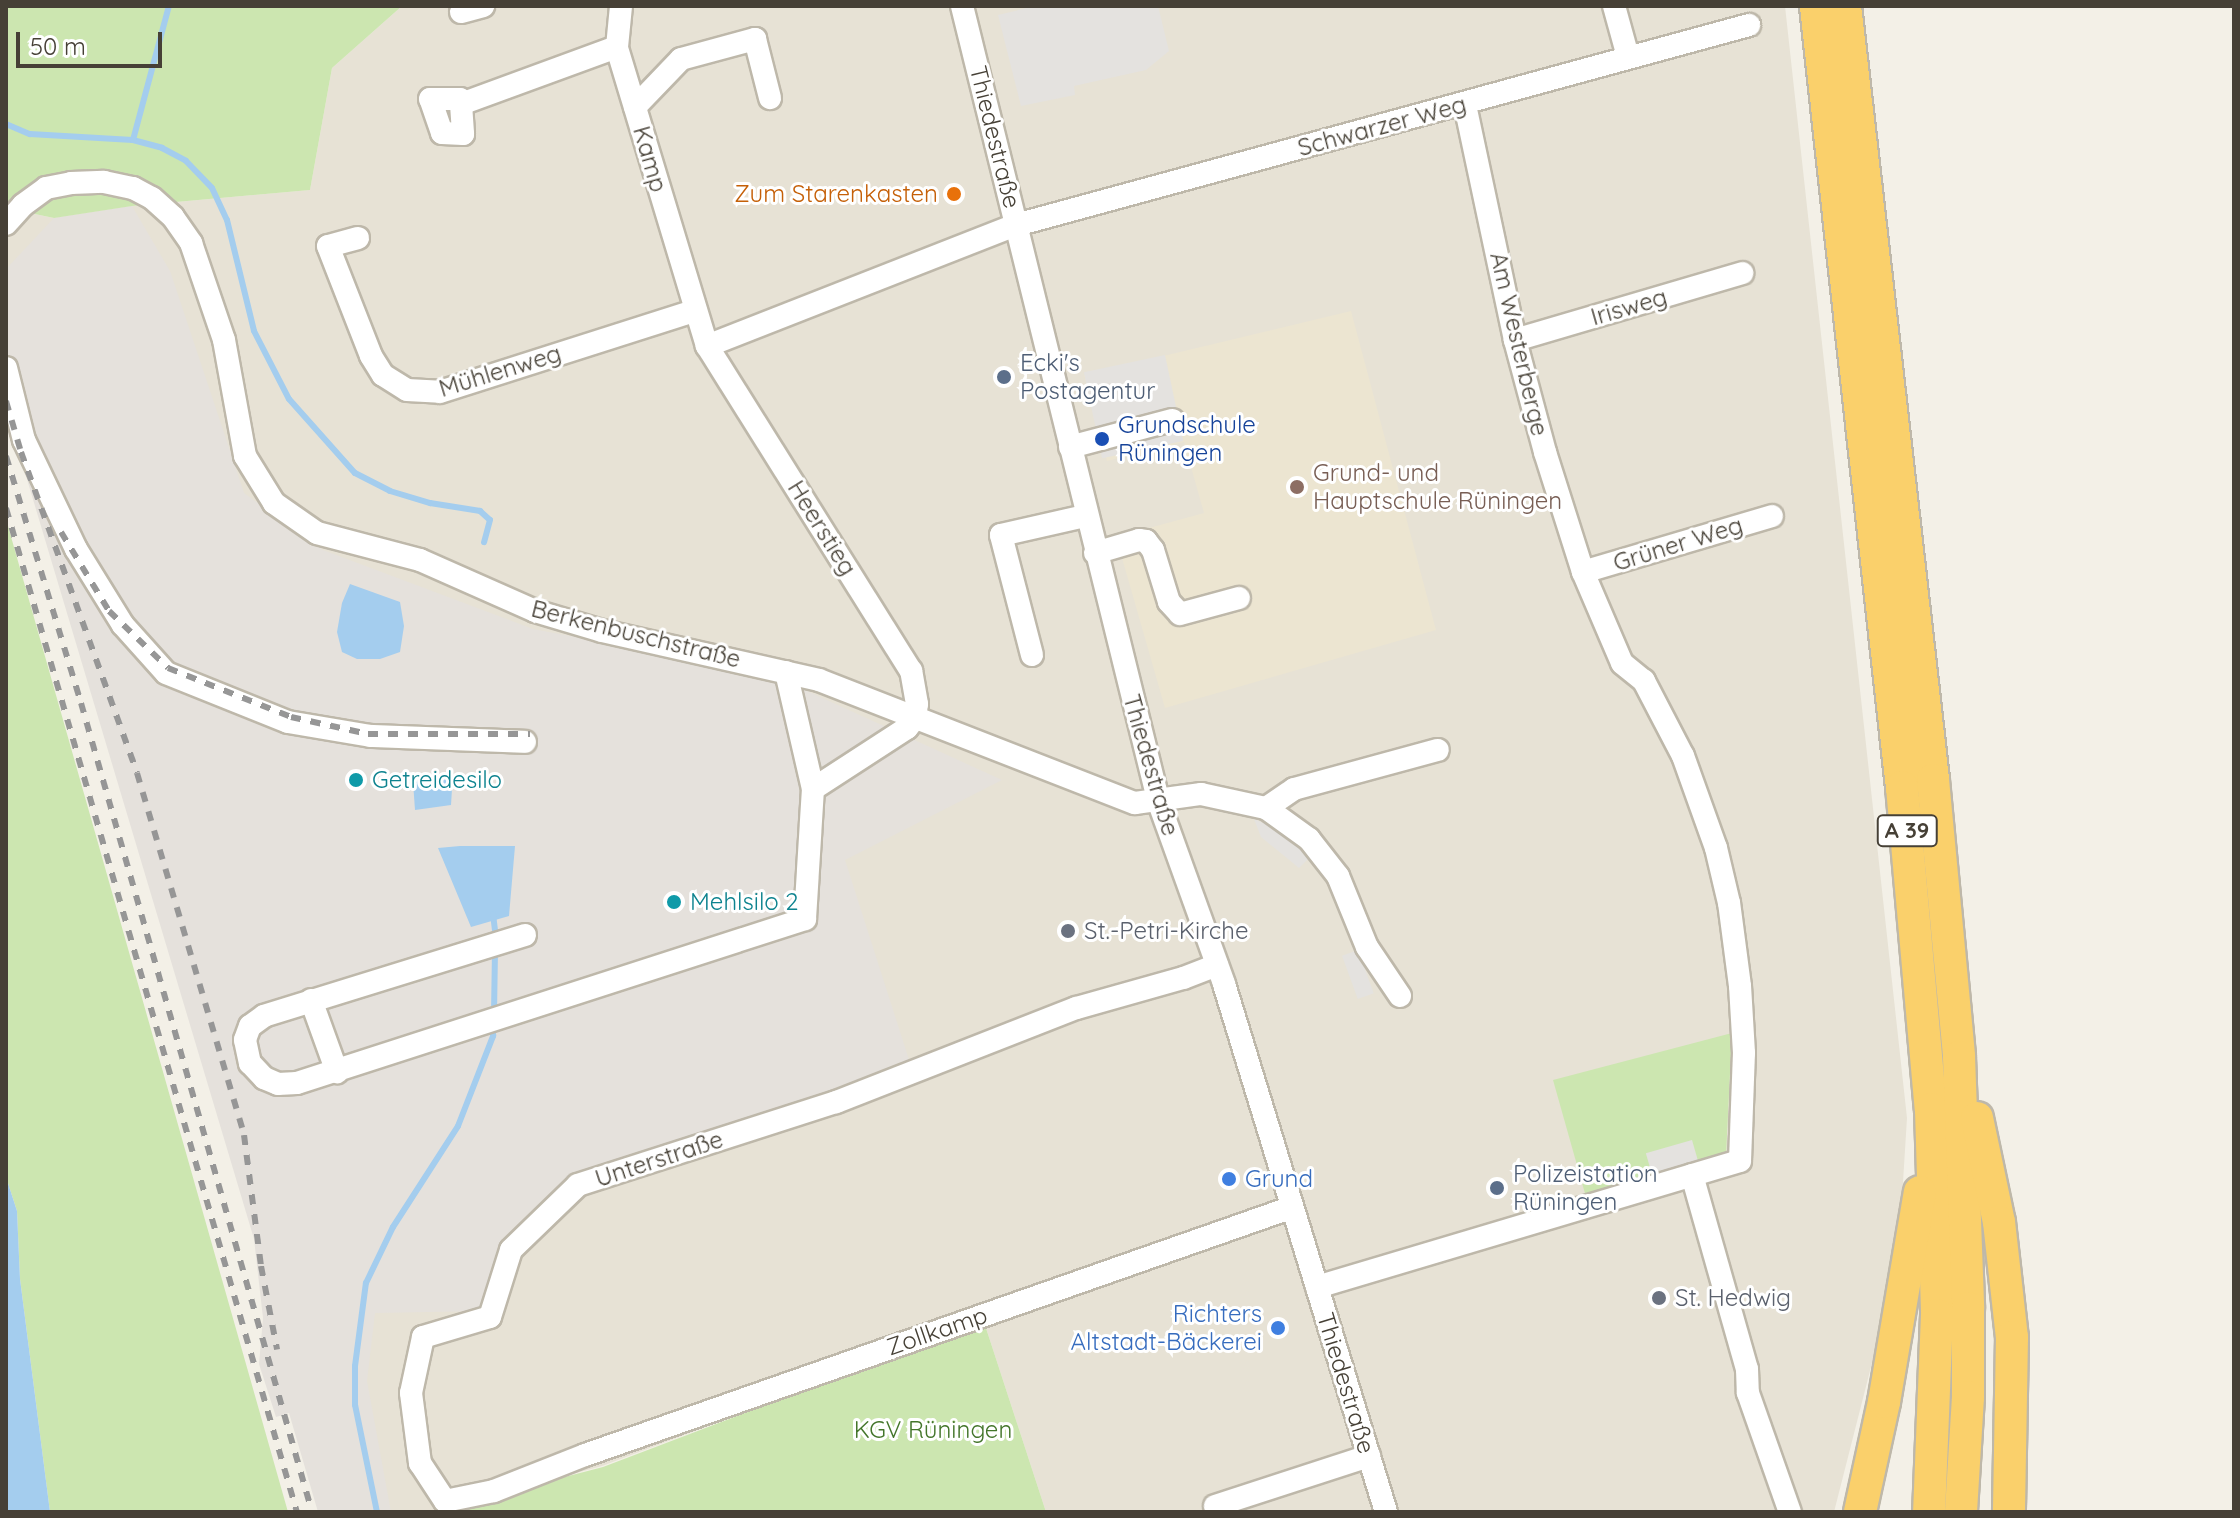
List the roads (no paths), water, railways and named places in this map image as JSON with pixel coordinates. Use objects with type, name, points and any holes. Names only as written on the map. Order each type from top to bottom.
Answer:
[{"type":"highway","name":"A 39","points":[[1816,6],[1901,771],[1931,1109],[1937,1315],[1929,1512]]},
{"type":"highway","name":"A 39","points":[[1845,6],[1931,765],[1959,1057],[1968,1308],[1968,1397],[1961,1512]]},
{"type":"highway","points":[[1959,1057],[1991,1180],[2012,1337],[2009,1512]]},
{"type":"highway","points":[[1860,1512],[1901,1308],[1931,1109]]},
{"type":"street","points":[[461,12],[483,6]]},
{"type":"street","name":"Kamp","points":[[621,6],[617,47],[694,311]]},
{"type":"street","name":"Thiedestraße","points":[[962,6],[1085,516],[1159,803],[1217,965],[1386,1512]]},
{"type":"street","points":[[1614,6],[1628,57]]},
{"type":"street","name":"Schwarzer Weg","points":[[1016,225],[1749,25]]},
{"type":"street","points":[[635,107],[681,59],[755,39],[770,98]]},
{"type":"street","points":[[461,104],[617,47]]},
{"type":"street","name":"Am Westerberge","points":[[1317,1287],[1740,1161],[1744,1053],[1740,986],[1729,903],[1716,848],[1683,756],[1644,681],[1622,663],[1583,572],[1545,452],[1515,340],[1465,104]]},
{"type":"street","name":"Berkenbuschstraße","points":[[6,224],[23,205],[46,188],[71,183],[104,182],[133,188],[152,198],[173,217],[191,243],[224,340],[245,456],[274,503],[317,533],[420,560],[535,611],[602,631],[819,680],[1135,803],[1159,803]]},
{"type":"street","points":[[707,346],[1016,225]]},
{"type":"street","name":"Mühlenweg","points":[[358,238],[328,246],[371,356],[383,375],[407,390],[440,392],[694,311]]},
{"type":"street","name":"Irisweg","points":[[1515,340],[1742,273]]},
{"type":"street","name":"Heerstieg","points":[[694,311],[707,346],[911,671],[917,704],[915,718]]},
{"type":"street","points":[[6,368],[24,440],[76,549],[123,625],[166,673],[288,722],[371,736],[525,742]]},
{"type":"street","points":[[1070,447],[1172,420]]},
{"type":"street","points":[[1032,655],[1001,535],[1085,516]]},
{"type":"street","name":"Grüner Weg","points":[[1583,572],[1772,516]]},
{"type":"street","points":[[1095,553],[1139,540],[1146,541],[1153,550],[1169,602],[1180,614],[1239,598]]},
{"type":"street","points":[[520,937],[264,1016],[250,1026],[245,1040],[250,1063],[264,1078],[278,1084],[297,1083],[805,919],[813,789],[786,672]]},
{"type":"street","points":[[813,789],[907,728],[915,718]]},
{"type":"street","points":[[1266,808],[1294,789],[1438,750]]},
{"type":"street","points":[[1159,803],[1201,794],[1266,808],[1309,839],[1338,876],[1367,947],[1400,996]]},
{"type":"street","name":"Unterstraße","points":[[585,1455],[494,1491],[445,1501],[420,1463],[411,1393],[423,1337],[490,1317],[511,1250],[578,1185],[836,1102],[1076,1008],[1183,978],[1217,965]]},
{"type":"street","points":[[311,1000],[337,1072]]},
{"type":"street","points":[[1692,1175],[1747,1369],[1748,1393],[1790,1512]]},
{"type":"street","name":"Zollkamp","points":[[585,1455],[1290,1208]]},
{"type":"street","points":[[1215,1506],[1369,1456]]},
{"type":"water","points":[[350,584],[400,602],[404,626],[400,652],[380,659],[357,659],[342,652],[337,632],[342,603]]},
{"type":"water","points":[[453,772],[451,805],[415,810],[413,782]]},
{"type":"water","points":[[515,846],[509,916],[471,927],[438,848]]},
{"type":"water","points":[[6,1177],[17,1211],[20,1279],[50,1512],[6,1510]]},
{"type":"waterway","points":[[133,140],[169,6]]},
{"type":"waterway","points":[[6,124],[30,134],[133,140],[162,148],[186,161],[212,188],[227,220],[254,331],[289,399],[355,473],[390,491],[430,503],[480,511],[490,520],[484,542]]},
{"type":"waterway","points":[[493,914],[496,938]]},
{"type":"waterway","points":[[494,1014],[495,949]]},
{"type":"waterway","points":[[377,1512],[355,1405],[355,1366],[366,1283],[393,1227],[458,1126],[493,1036],[493,1025]]},
{"type":"railway","points":[[6,401],[21,452],[137,773],[244,1135],[261,1266],[277,1349]]},
{"type":"railway","points":[[6,456],[81,703],[312,1512]]},
{"type":"railway","points":[[6,508],[297,1512]]},
{"type":"railway","points":[[61,532],[109,611],[168,668],[291,717],[368,734],[530,734]]},
{"type":"place","name":"Zum Starenkasten","points":[[954,194]]},
{"type":"place","name":"Ecki's Postagentur","points":[[1004,377]]},
{"type":"place","name":"Grundschule Rüningen","points":[[1102,439]]},
{"type":"place","name":"Grund- und Hauptschule Rüningen","points":[[1297,487]]},
{"type":"place","name":"Getreidesilo","points":[[356,780]]},
{"type":"place","name":"Mehlsilo 2","points":[[674,902]]},
{"type":"place","name":"St.-Petri-Kirche","points":[[1068,931]]},
{"type":"place","name":"Grund","points":[[1229,1179]]},
{"type":"place","name":"Polizeistation Rüningen","points":[[1497,1188]]},
{"type":"place","name":"St. Hedwig","points":[[1659,1298]]},
{"type":"place","name":"Richters Altstadt-Bäckerei","points":[[1278,1328]]},
{"type":"park label","name":"KGV Rüningen","points":[[933,1430]]}]
